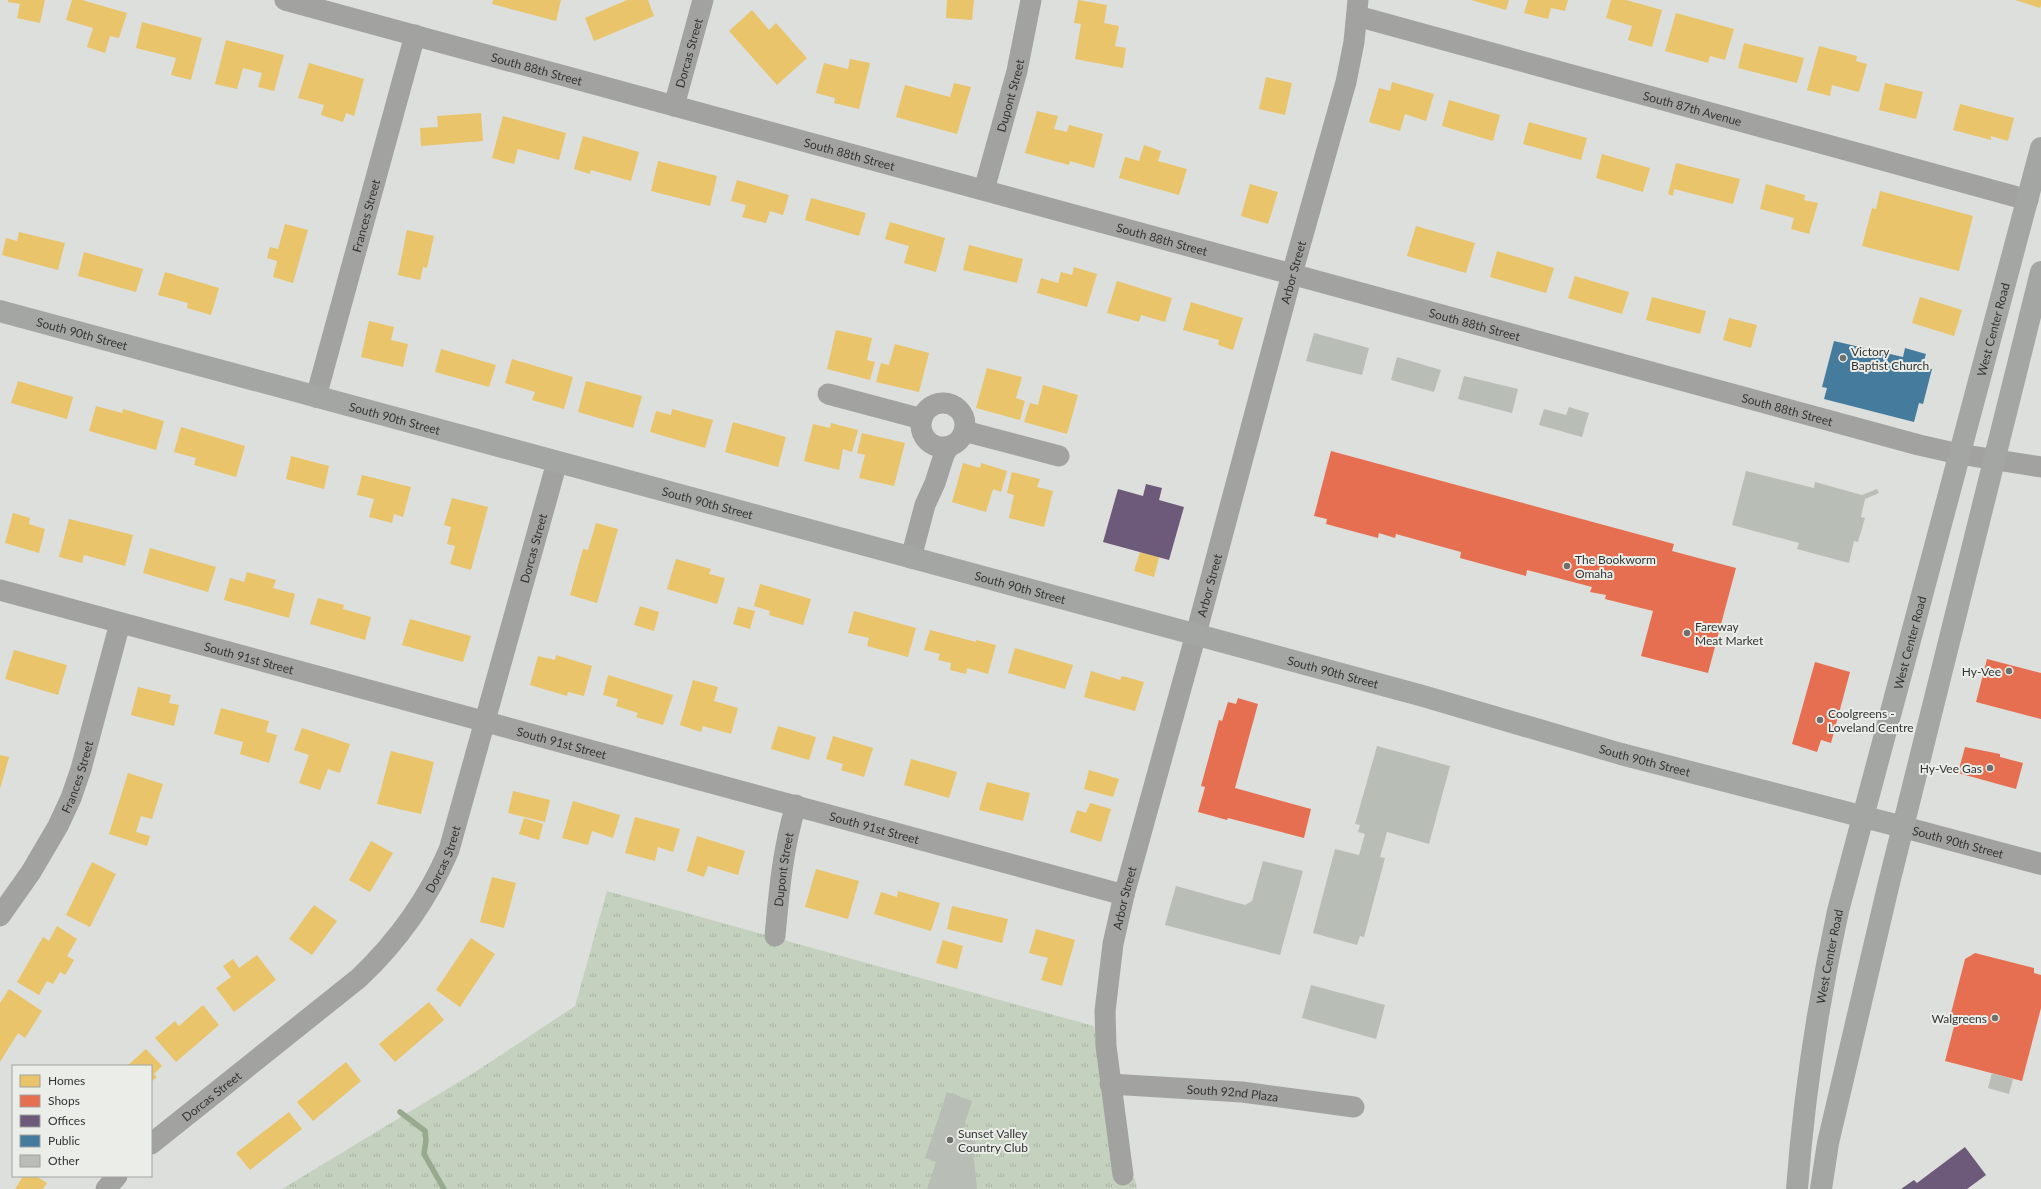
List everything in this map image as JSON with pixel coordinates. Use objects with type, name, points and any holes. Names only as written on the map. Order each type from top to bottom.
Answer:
[{"type":"main road","name":"West Center Road","points":[[1797,1189],[1802,1128],[1819,1004],[1838,911],[2041,148]]},
{"type":"main road","points":[[1821,1189],[1828,1143],[1902,826],[2041,272]]},
{"type":"main road","name":"South 90th Street","points":[[0,311],[1482,712],[1621,754],[1902,826],[2041,864]]},
{"type":"street","name":"South 88th Street","points":[[285,0],[1918,445],[1959,454],[1994,458],[2041,467]]},
{"type":"street","name":"Dorcas Street","points":[[674,106],[703,0]]},
{"type":"street","name":"Dupont Street","points":[[984,190],[1017,71],[1031,0]]},
{"type":"street","name":"South 87th Avenue","points":[[1357,8],[2028,200]]},
{"type":"street","name":"Arbor Street","points":[[1123,1175],[1106,1046],[1108,983],[1113,944],[1124,895],[1196,634],[1292,274],[1346,82],[1354,42],[1357,8]]},
{"type":"street","name":"Frances Street","points":[[316,396],[415,35]]},
{"type":"street","points":[[828,394],[922,419]]},
{"type":"street","points":[[911,558],[925,505],[923,481],[930,455],[940,444],[957,442],[964,431],[965,423],[962,414],[957,408],[949,404],[941,403],[932,406],[922,419],[923,432],[940,444]]},
{"type":"street","points":[[964,431],[1059,456]]},
{"type":"street","name":"Dorcas Street","points":[[152,1143],[359,978],[382,957],[402,933],[429,892],[449,850],[557,462]]},
{"type":"street","name":"South 91st Street","points":[[0,590],[1124,895]]},
{"type":"street","name":"Frances Street","points":[[0,916],[31,872],[58,826],[71,798],[81,769],[120,623]]},
{"type":"street","name":"Dupont Street","points":[[775,936],[782,866],[796,805]]},
{"type":"street","name":"South 92nd Plaza","points":[[1110,1084],[1242,1092],[1354,1108]]},
{"type":"street","points":[[106,1189],[116,1177]]},
{"type":"green space","name":"Sunset Valley Country Club","points":[[607,891],[1094,1026],[1118,1180],[1135,1178],[1137,1189],[282,1189],[475,1072],[575,1006]]},
{"type":"building: Homes","points":[[8,0],[45,0],[40,23],[17,18],[20,4],[8,2]]},
{"type":"building: Homes","points":[[72,0],[82,0],[127,13],[119,38],[110,36],[105,53],[87,47],[93,28],[66,20]]},
{"type":"building: Homes","points":[[493,0],[561,0],[556,21],[492,4]]},
{"type":"building: Homes","points":[[627,0],[648,0],[654,16],[594,41],[585,18]]},
{"type":"building: Homes","points":[[947,0],[974,0],[972,20],[946,18]]},
{"type":"building: Homes","points":[[1078,0],[1107,5],[1104,23],[1119,26],[1115,46],[1126,48],[1123,68],[1075,59],[1081,24],[1074,23]]},
{"type":"building: Homes","points":[[1471,0],[1509,0],[1506,10]]},
{"type":"building: Homes","points":[[1528,0],[1568,0],[1565,11],[1551,8],[1548,19],[1524,13]]},
{"type":"building: Homes","points":[[1611,0],[1626,0],[1662,10],[1652,47],[1628,40],[1632,26],[1606,18]]},
{"type":"building: Homes","points":[[2015,0],[2041,0],[2041,5],[2040,8]]},
{"type":"building: Homes","points":[[752,10],[769,30],[776,23],[807,58],[777,85],[729,31]]},
{"type":"building: Homes","points":[[1676,13],[1734,29],[1725,60],[1710,56],[1708,63],[1665,51]]},
{"type":"building: Homes","points":[[142,22],[202,38],[191,80],[171,75],[176,58],[136,48]]},
{"type":"building: Homes","points":[[226,40],[284,55],[274,91],[258,87],[262,73],[243,68],[237,89],[215,84]]},
{"type":"building: Homes","points":[[1744,43],[1804,58],[1797,83],[1738,68]]},
{"type":"building: Homes","points":[[1819,46],[1857,56],[1856,61],[1867,64],[1859,92],[1832,85],[1830,96],[1807,90]]},
{"type":"building: Homes","points":[[850,59],[870,63],[859,109],[834,103],[835,98],[816,93],[824,63],[848,69]]},
{"type":"building: Homes","points":[[309,63],[364,79],[354,116],[346,113],[343,122],[321,115],[324,105],[298,98]]},
{"type":"building: Homes","points":[[1266,77],[1292,83],[1285,115],[1259,109]]},
{"type":"building: Homes","points":[[1392,82],[1434,94],[1426,121],[1405,114],[1400,131],[1369,122],[1379,88],[1390,91]]},
{"type":"building: Homes","points":[[954,83],[971,87],[957,134],[896,117],[905,85],[950,97]]},
{"type":"building: Homes","points":[[1885,83],[1923,92],[1916,119],[1879,110]]},
{"type":"building: Homes","points":[[1449,100],[1500,115],[1493,141],[1442,126]]},
{"type":"building: Homes","points":[[1960,104],[2014,118],[2008,141],[1991,136],[1991,140],[1953,130]]},
{"type":"building: Homes","points":[[1037,111],[1058,116],[1054,129],[1067,132],[1069,125],[1103,134],[1094,168],[1070,161],[1069,165],[1025,153]]},
{"type":"building: Homes","points":[[481,113],[483,141],[421,146],[420,128],[438,127],[437,116]]},
{"type":"building: Homes","points":[[503,116],[566,133],[559,160],[518,149],[514,164],[492,158]]},
{"type":"building: Homes","points":[[1529,122],[1587,138],[1581,160],[1523,144]]},
{"type":"building: Homes","points":[[583,136],[639,152],[631,181],[591,170],[590,174],[574,169]]},
{"type":"building: Homes","points":[[1144,145],[1161,151],[1158,161],[1187,169],[1179,195],[1119,178],[1125,157],[1139,161]]},
{"type":"building: Homes","points":[[1602,154],[1650,168],[1643,192],[1596,178]]},
{"type":"building: Homes","points":[[658,161],[717,176],[710,206],[651,191]]},
{"type":"building: Homes","points":[[1676,163],[1740,179],[1733,204],[1674,189],[1673,196],[1668,194]]},
{"type":"building: Homes","points":[[737,180],[789,195],[783,215],[770,211],[766,223],[742,217],[746,205],[731,201]]},
{"type":"building: Homes","points":[[1250,184],[1278,192],[1268,224],[1241,216]]},
{"type":"building: Homes","points":[[1766,184],[1805,195],[1804,200],[1818,203],[1809,234],[1791,229],[1794,218],[1760,209]]},
{"type":"building: Homes","points":[[1880,191],[1973,216],[1959,271],[1862,246],[1872,208],[1876,209]]},
{"type":"building: Homes","points":[[811,198],[866,213],[859,236],[805,220]]},
{"type":"building: Homes","points":[[890,222],[945,238],[936,272],[904,263],[909,246],[885,239]]},
{"type":"building: Homes","points":[[285,224],[308,230],[293,283],[273,277],[277,261],[267,258],[270,247],[278,249]]},
{"type":"building: Homes","points":[[1416,226],[1475,243],[1466,273],[1407,256]]},
{"type":"building: Homes","points":[[407,230],[434,236],[427,268],[423,267],[420,280],[398,275]]},
{"type":"building: Homes","points":[[19,232],[65,243],[58,270],[2,255],[6,238],[17,241]]},
{"type":"building: Homes","points":[[969,245],[1023,259],[1017,283],[963,270]]},
{"type":"building: Homes","points":[[1497,251],[1554,268],[1546,293],[1490,277]]},
{"type":"building: Homes","points":[[84,252],[143,269],[136,292],[78,276]]},
{"type":"building: Homes","points":[[1074,267],[1097,274],[1087,307],[1037,293],[1041,278],[1058,283],[1061,272],[1072,275]]},
{"type":"building: Homes","points":[[165,272],[219,288],[211,315],[187,308],[188,303],[158,295]]},
{"type":"building: Homes","points":[[1575,276],[1629,292],[1622,314],[1568,298]]},
{"type":"building: Homes","points":[[1117,281],[1172,298],[1165,322],[1141,315],[1139,322],[1107,313]]},
{"type":"building: Homes","points":[[1652,297],[1706,311],[1700,334],[1646,320]]},
{"type":"building: Homes","points":[[1920,297],[1962,310],[1954,336],[1912,323]]},
{"type":"building: Homes","points":[[1191,302],[1243,318],[1233,350],[1218,345],[1219,340],[1183,330]]},
{"type":"building: Homes","points":[[1729,318],[1757,325],[1751,348],[1723,340]]},
{"type":"building: Homes","points":[[369,321],[394,327],[391,340],[408,344],[403,367],[361,357]]},
{"type":"building: Homes","points":[[836,330],[872,338],[867,360],[875,362],[870,380],[827,369]]},
{"type":"building: Homes","points":[[895,344],[929,353],[919,392],[876,382],[881,363],[889,365]]},
{"type":"building: Homes","points":[[441,349],[496,365],[489,387],[435,372]]},
{"type":"building: Homes","points":[[512,359],[573,377],[564,409],[532,400],[535,392],[505,383]]},
{"type":"building: Homes","points":[[987,368],[1022,377],[1016,398],[1025,401],[1020,420],[976,408]]},
{"type":"building: Homes","points":[[18,381],[73,397],[67,419],[11,403]]},
{"type":"building: Homes","points":[[586,381],[642,396],[633,428],[578,412]]},
{"type":"building: Homes","points":[[1043,385],[1078,395],[1067,434],[1024,422],[1030,403],[1038,405]]},
{"type":"building: Homes","points":[[96,406],[122,413],[123,409],[164,421],[156,450],[89,431]]},
{"type":"building: Homes","points":[[672,409],[713,420],[705,448],[650,432],[656,411],[671,415]]},
{"type":"building: Homes","points":[[733,422],[786,437],[778,467],[725,452]]},
{"type":"building: Homes","points":[[831,423],[858,430],[852,452],[843,449],[839,470],[804,461],[813,424],[830,428]]},
{"type":"building: Homes","points":[[181,427],[245,446],[236,477],[194,465],[196,458],[174,452]]},
{"type":"building: Homes","points":[[862,433],[905,443],[894,486],[859,478],[865,455],[857,453]]},
{"type":"building: Homes","points":[[291,456],[329,466],[324,489],[286,479]]},
{"type":"building: Homes","points":[[963,463],[980,468],[981,463],[1007,471],[1001,492],[993,489],[986,512],[952,502]]},
{"type":"building: Homes","points":[[1012,472],[1040,479],[1037,487],[1053,491],[1044,527],[1009,518],[1014,495],[1007,493]]},
{"type":"building: Homes","points":[[362,475],[411,487],[403,517],[394,514],[392,523],[369,517],[374,499],[357,495]]},
{"type":"building: Homes","points":[[452,498],[488,507],[471,570],[450,564],[455,546],[447,544],[451,527],[444,525]]},
{"type":"building: Homes","points":[[13,513],[30,518],[29,524],[45,529],[39,553],[5,543]]},
{"type":"building: Homes","points":[[69,519],[133,535],[125,566],[84,555],[82,563],[59,557]]},
{"type":"building: Homes","points":[[596,523],[618,529],[597,603],[570,595],[583,549],[588,550]]},
{"type":"building: Homes","points":[[150,548],[216,567],[208,592],[143,573]]},
{"type":"building: Homes","points":[[1140,552],[1159,557],[1154,577],[1134,571]]},
{"type":"building: Homes","points":[[676,559],[711,569],[709,574],[725,578],[717,604],[667,589]]},
{"type":"building: Homes","points":[[247,572],[276,580],[273,588],[295,594],[289,618],[224,600],[230,578],[244,582]]},
{"type":"building: Homes","points":[[760,584],[811,599],[803,625],[769,615],[770,611],[754,606]]},
{"type":"building: Homes","points":[[318,598],[344,605],[343,609],[371,617],[365,640],[310,624]]},
{"type":"building: Homes","points":[[640,606],[659,612],[654,631],[634,625]]},
{"type":"building: Homes","points":[[738,607],[755,611],[750,629],[733,624]]},
{"type":"building: Homes","points":[[854,611],[916,628],[908,657],[867,646],[869,638],[848,633]]},
{"type":"building: Homes","points":[[410,619],[471,636],[463,662],[402,645]]},
{"type":"building: Homes","points":[[930,630],[976,642],[976,640],[996,645],[988,674],[967,668],[966,674],[950,670],[951,663],[938,660],[940,654],[924,650]]},
{"type":"building: Homes","points":[[1015,648],[1073,665],[1065,689],[1008,673]]},
{"type":"building: Homes","points":[[14,650],[67,665],[58,695],[5,679]]},
{"type":"building: Homes","points":[[556,655],[592,666],[584,696],[568,692],[567,696],[530,685],[538,656],[555,660]]},
{"type":"building: Homes","points":[[1091,671],[1120,680],[1122,676],[1144,682],[1135,711],[1084,697]]},
{"type":"building: Homes","points":[[608,675],[673,695],[663,725],[636,717],[638,713],[616,706],[618,699],[603,695]]},
{"type":"building: Homes","points":[[693,680],[718,687],[714,701],[738,708],[731,734],[703,726],[701,732],[680,725]]},
{"type":"building: Homes","points":[[138,687],[171,695],[169,703],[179,705],[174,726],[131,715]]},
{"type":"building: Homes","points":[[221,708],[269,721],[266,732],[277,735],[269,763],[240,754],[243,742],[214,734]]},
{"type":"building: Homes","points":[[778,726],[816,737],[809,760],[771,749]]},
{"type":"building: Homes","points":[[302,728],[350,744],[340,773],[328,769],[320,790],[299,783],[309,755],[294,750]]},
{"type":"building: Homes","points":[[833,736],[873,748],[864,777],[841,770],[843,764],[826,759]]},
{"type":"building: Homes","points":[[391,751],[434,762],[421,814],[377,804]]},
{"type":"building: Homes","points":[[0,755],[9,757],[0,789]]},
{"type":"building: Homes","points":[[911,759],[957,772],[949,798],[904,785]]},
{"type":"building: Homes","points":[[1089,770],[1119,779],[1113,797],[1084,789]]},
{"type":"building: Homes","points":[[128,773],[163,784],[152,819],[141,816],[136,832],[150,836],[147,846],[109,834]]},
{"type":"building: Homes","points":[[987,782],[1030,793],[1023,821],[979,810]]},
{"type":"building: Homes","points":[[513,791],[550,800],[545,822],[508,813]]},
{"type":"building: Homes","points":[[573,801],[620,815],[613,838],[592,831],[588,845],[562,838]]},
{"type":"building: Homes","points":[[1090,803],[1111,809],[1101,842],[1070,832],[1077,810],[1086,813]]},
{"type":"building: Homes","points":[[635,817],[680,829],[673,852],[658,847],[655,861],[625,853]]},
{"type":"building: Homes","points":[[524,818],[543,824],[539,840],[519,834]]},
{"type":"building: Homes","points":[[697,836],[745,851],[738,875],[708,866],[704,877],[687,871]]},
{"type":"building: Homes","points":[[371,841],[393,853],[370,892],[349,880]]},
{"type":"building: Homes","points":[[92,862],[116,874],[90,927],[66,915]]},
{"type":"building: Homes","points":[[816,869],[859,881],[848,919],[805,907]]},
{"type":"building: Homes","points":[[492,877],[516,883],[504,928],[480,922]]},
{"type":"building: Homes","points":[[898,891],[940,903],[931,931],[874,914],[881,892],[897,897]]},
{"type":"building: Homes","points":[[314,905],[337,921],[312,955],[289,939]]},
{"type":"building: Homes","points":[[952,906],[1008,919],[1002,943],[947,929]]},
{"type":"building: Homes","points":[[57,926],[77,939],[67,956],[74,960],[65,975],[60,972],[53,984],[47,981],[39,995],[17,982],[43,937],[49,941]]},
{"type":"building: Homes","points":[[1036,929],[1075,940],[1062,986],[1041,980],[1048,958],[1029,953]]},
{"type":"building: Homes","points":[[471,938],[495,954],[460,1007],[436,990]]},
{"type":"building: Homes","points":[[943,940],[963,946],[957,969],[936,963]]},
{"type":"building: Homes","points":[[257,955],[276,980],[234,1012],[216,988],[231,977],[223,966],[233,959],[239,968]]},
{"type":"building: Homes","points":[[9,989],[42,1011],[25,1038],[18,1033],[0,1062],[0,1003]]},
{"type":"building: Homes","points":[[429,1002],[444,1020],[395,1062],[379,1044]]},
{"type":"building: Homes","points":[[203,1005],[219,1025],[176,1062],[155,1038],[175,1021],[179,1026]]},
{"type":"building: Homes","points":[[146,1049],[162,1066],[154,1074],[157,1077],[152,1081],[152,1065],[128,1065]]},
{"type":"building: Homes","points":[[346,1062],[361,1081],[313,1121],[297,1102]]},
{"type":"building: Homes","points":[[289,1112],[302,1129],[250,1170],[236,1153]]},
{"type":"building: Homes","points":[[22,1177],[38,1177],[47,1183],[43,1189],[15,1189]]},
{"type":"building: Shops","points":[[1331,451],[1674,544],[1672,551],[1736,568],[1708,673],[1641,656],[1653,611],[1605,599],[1606,595],[1590,592],[1592,587],[1527,570],[1526,576],[1460,558],[1461,552],[1396,534],[1395,538],[1379,533],[1378,538],[1326,524],[1327,519],[1314,516]]},
{"type":"building: Shops","points":[[1987,659],[2041,673],[2041,719],[1976,702]]},
{"type":"building: Shops","points":[[1815,662],[1850,672],[1831,743],[1821,740],[1817,752],[1792,744]]},
{"type":"building: Shops","points":[[1238,698],[1258,704],[1235,788],[1311,809],[1304,838],[1228,818],[1227,820],[1198,812],[1205,787],[1201,786],[1219,720],[1222,721],[1228,702],[1236,704]]},
{"type":"building: Shops","name":"Hy-Vee Gas","points":[[1965,747],[2000,754],[2000,757],[2023,763],[2016,789],[1958,773]]},
{"type":"building: Shops","points":[[1975,953],[2034,968],[2034,973],[2041,975],[2041,1008],[2022,1081],[1945,1061],[1956,1019],[1950,1017],[1965,959]]},
{"type":"building: Offices","points":[[1146,484],[1162,488],[1159,500],[1184,507],[1169,560],[1103,542],[1118,489],[1143,496]]},
{"type":"building: Offices","points":[[1965,1147],[1986,1175],[1967,1189],[1901,1189],[1914,1180],[1917,1183]]},
{"type":"building: Public","points":[[1834,341],[1903,357],[1905,348],[1926,354],[1922,367],[1932,369],[1923,404],[1919,403],[1914,422],[1824,399],[1827,388],[1822,387]]},
{"type":"building: Other","points":[[1314,333],[1369,348],[1362,375],[1306,361]]},
{"type":"building: Other","points":[[1397,357],[1441,370],[1434,392],[1391,380]]},
{"type":"building: Other","points":[[1464,376],[1518,389],[1512,413],[1458,399]]},
{"type":"building: Other","points":[[1569,407],[1589,413],[1582,437],[1539,425],[1544,409],[1566,415]]},
{"type":"building: Other","points":[[1746,471],[1814,488],[1815,482],[1862,495],[1877,489],[1879,493],[1865,499],[1861,517],[1865,518],[1858,542],[1854,541],[1849,563],[1797,549],[1799,543],[1732,525]]},
{"type":"building: Other","points":[[1377,746],[1450,766],[1429,844],[1387,832],[1380,857],[1385,858],[1364,937],[1360,936],[1357,945],[1313,933],[1335,849],[1359,855],[1365,834],[1358,832],[1360,825],[1355,824]]},
{"type":"building: Other","points":[[1263,861],[1303,871],[1280,955],[1165,925],[1176,886],[1245,905],[1252,901]]},
{"type":"building: Other","points":[[1311,985],[1385,1005],[1376,1039],[1302,1018]]},
{"type":"building: Other","points":[[1992,1073],[2013,1079],[2009,1094],[1988,1088]]},
{"type":"building: Other","name":"Sunset Valley Country Club","points":[[947,1092],[972,1101],[960,1137],[976,1142],[973,1151],[977,1189],[927,1189],[936,1162],[925,1158]]},
{"type":"waterway","points":[[400,1112],[425,1131],[426,1140],[424,1154],[444,1189]]},
{"type":"place","name":"Victory Baptist Church","points":[[1843,358]]},
{"type":"place","name":"The Bookworm Omaha","points":[[1567,566]]},
{"type":"place","name":"Fareway Meat Market","points":[[1687,633]]},
{"type":"place","name":"Hy-Vee","points":[[2009,671]]},
{"type":"place","name":"Coolgreens - Loveland Centre","points":[[1820,720]]},
{"type":"place","name":"Hy-Vee Gas","points":[[1990,768]]},
{"type":"place","name":"Walgreens","points":[[1995,1018]]},
{"type":"place","name":"Sunset Valley Country Club","points":[[950,1140]]}]
